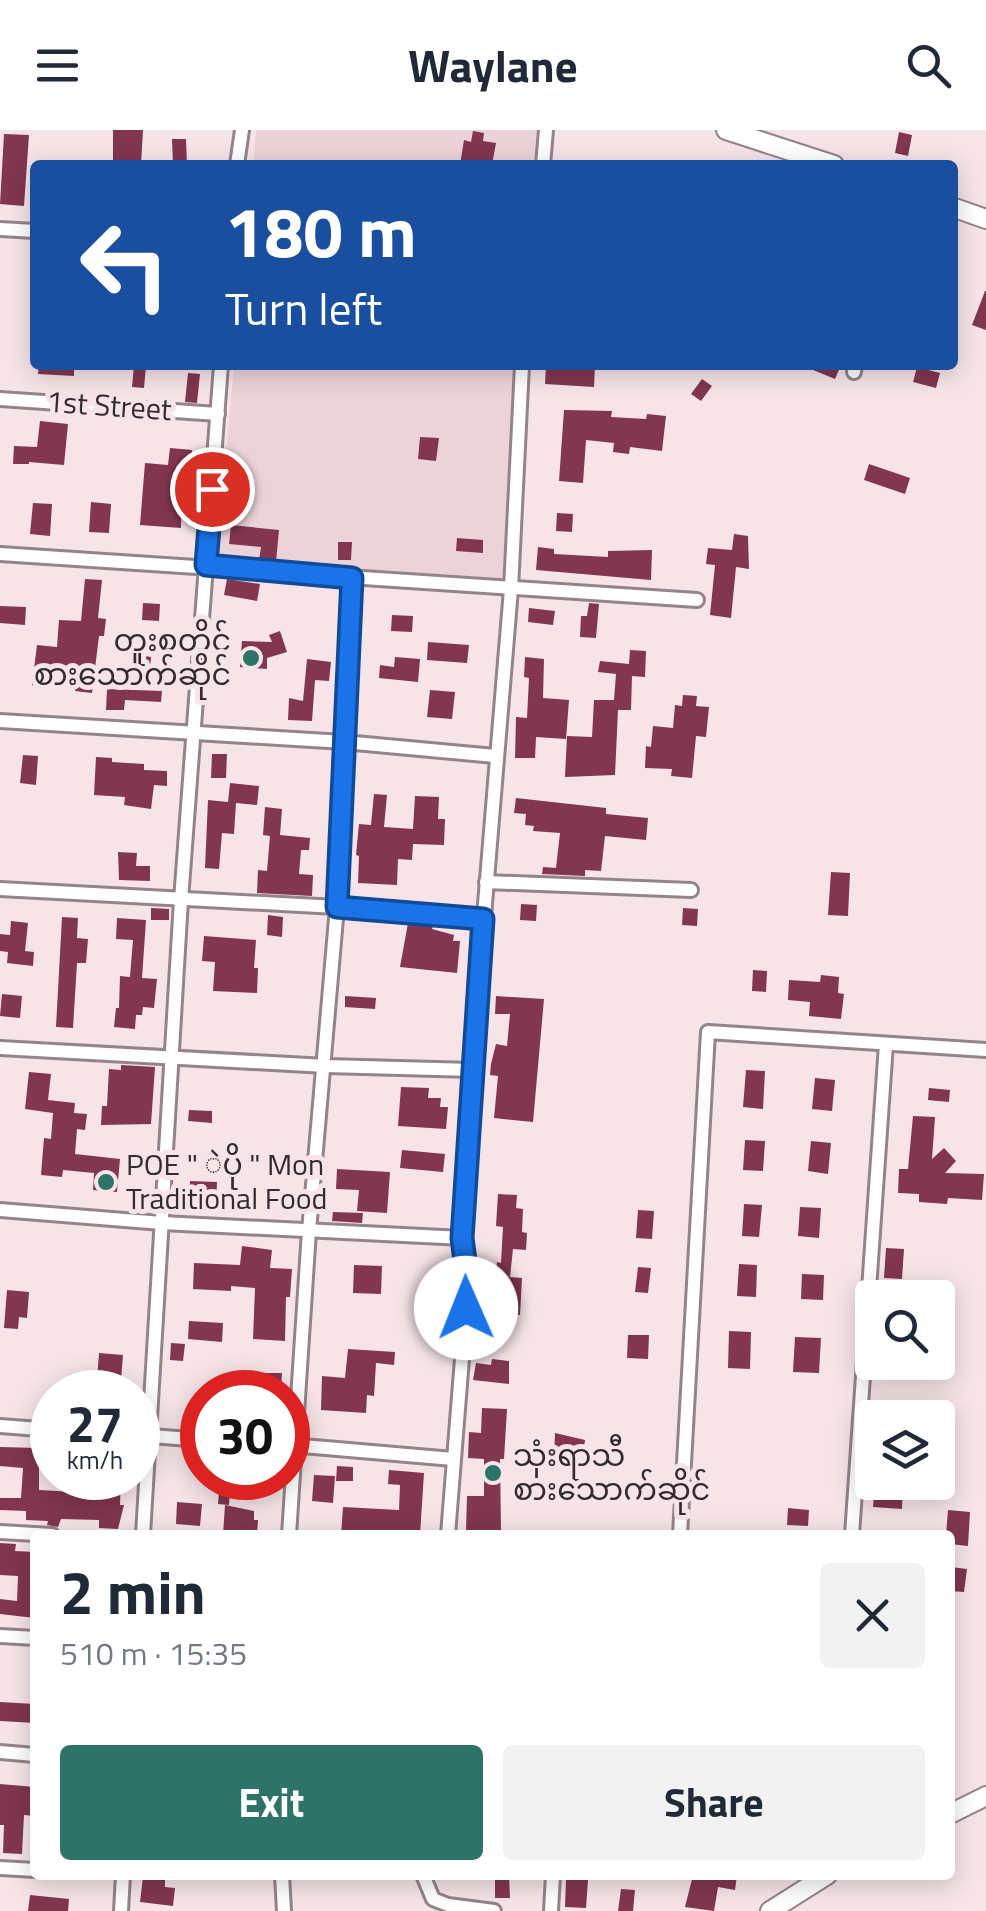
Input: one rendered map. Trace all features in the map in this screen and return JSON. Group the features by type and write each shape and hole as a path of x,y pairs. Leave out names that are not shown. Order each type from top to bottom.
{"main road":[{"path":"726,130 819,160"},
{"path":"958,209 986,219"},
{"path":"955,1812 986,1796"},
{"path":"770,1911 819,1880"}],"street":[{"path":"238,160 242,130"},
{"path":"543,160 546,130"},
{"path":"0,229 30,231"},
{"path":"148,1370 162,1223 220,370"},
{"path":"448,1530 468,1284 462,1238 495,756 511,589 522,370"},
{"name":"1st Street","path":"0,399 218,414"},
{"path":"0,554 697,600"},
{"path":"298,1370 337,907 352,578"},
{"path":"0,720 344,742 495,756"},
{"path":"486,882 691,890"},
{"path":"0,889 483,919"},
{"path":"680,1530 708,1032 986,1050"},
{"path":"852,1530 886,1044"},
{"path":"0,1048 473,1070"},
{"path":"0,1210 162,1223 462,1238"},
{"path":"0,1426 30,1428"},
{"path":"310,1447 453,1459"},
{"path":"143,1500 143,1530"},
{"path":"290,1530 291,1500"},
{"path":"0,1532 30,1534"},
{"path":"0,1636 30,1638"},
{"path":"0,1752 30,1754"},
{"path":"986,1782 986,1796"},
{"path":"0,1868 30,1870"},
{"path":"122,1911 123,1880"},
{"path":"282,1880 284,1911"},
{"path":"425,1880 433,1899 494,1911"},
{"path":"551,1911 553,1880"}],"shaded area":[{"path":"256,130 539,130 536,160 253,160"},
{"path":"234,370 521,370 503,584 215,570"}],"building":[{"path":"113,130 143,130 141,160 113,160"},
{"path":"473,131 484,133 483,141 496,143 493,160 461,160 464,140 471,142"},
{"path":"899,132 912,135 908,156 895,153"},
{"path":"4,134 29,135 24,206 0,204"},
{"path":"172,139 186,139 187,160 173,160"},
{"path":"986,291 986,330 972,325"},
{"path":"38,370 74,370 74,376 38,374"},
{"path":"134,370 146,370 144,388 132,387"},
{"path":"546,370 595,370 594,387 545,384"},
{"path":"813,370 839,370 835,379"},
{"path":"916,370 940,373 936,388 913,382"},
{"path":"188,373 200,374 197,403 185,402"},
{"path":"702,379 712,386 701,401 691,394"},
{"path":"564,410 612,411 611,417 666,416 662,451 630,447 629,454 613,452 614,443 586,440 583,483 559,481"},
{"path":"40,421 68,424 64,465 13,464 14,446 37,447"},
{"path":"420,437 439,438 436,461 418,459"},
{"path":"170,448 192,450 189,485 182,484 181,528 140,525 145,463 168,465"},
{"path":"869,464 910,478 905,494 864,480"},
{"path":"91,502 111,504 109,533 89,532"},
{"path":"33,503 52,504 50,536 30,534"},
{"path":"557,513 573,514 572,532 556,531"},
{"path":"231,525 279,530 276,562 259,561 261,547 229,544"},
{"path":"734,534 748,536 749,569 736,567 731,618 710,615 715,565 706,564 708,548 732,550"},
{"path":"457,538 483,540 483,553 456,551"},
{"path":"338,542 352,542 351,560 338,560"},
{"path":"538,547 554,549 554,554 608,557 608,551 652,550 651,580 536,570"},
{"path":"85,579 102,580 98,618 106,619 104,636 99,636 92,693 75,691 77,667 52,664 50,687 32,685 37,645 57,647 59,620 81,621"},
{"path":"227,579 260,584 257,601 224,595"},
{"path":"143,603 160,604 159,621 142,620"},
{"path":"589,603 599,604 596,638 580,637 581,616 587,616"},
{"path":"0,606 26,607 25,625 0,623"},
{"path":"529,608 555,611 553,625 528,622"},
{"path":"392,615 413,616 412,632 391,631"},
{"path":"280,631 287,652 267,658 267,669 240,667 242,641 272,642 269,635"},
{"path":"428,642 469,645 467,663 427,660"},
{"path":"131,646 145,647 144,656 151,657 150,670 129,669"},
{"path":"630,650 646,651 645,677 632,676 631,710 618,710 615,775 565,777 567,736 592,737 594,700 614,700 616,674 598,672 600,661 629,664"},
{"path":"395,657 420,659 418,682 379,678 380,665 394,667"},
{"path":"525,657 544,659 543,698 569,700 566,739 536,737 535,758 515,758 516,717 527,718 529,678 524,677"},
{"path":"307,659 331,662 329,681 315,680 312,721 288,720 289,698 303,701"},
{"path":"107,689 162,691 161,702 125,700 124,710 106,710"},
{"path":"430,690 455,692 452,719 427,717"},
{"path":"683,695 697,696 696,706 709,707 706,737 696,736 692,778 671,776 672,769 645,768 646,746 651,747 653,726 673,728 675,705 682,706"},
{"path":"212,754 227,754 226,778 211,778"},
{"path":"23,755 38,756 36,785 20,783"},
{"path":"96,757 144,764 144,770 167,771 167,786 154,785 151,809 124,805 125,797 94,795"},
{"path":"230,783 259,786 257,805 236,803 234,834 222,833 219,869 205,868 208,800 228,802"},
{"path":"374,794 387,795 384,827 413,829 415,796 439,797 438,819 445,819 444,845 413,844 412,860 398,859 397,885 358,883 359,824 371,825"},
{"path":"516,798 606,808 606,814 648,818 646,840 605,836 601,871 585,870 585,876 542,874 543,867 556,868 560,833 533,831 534,826 525,825 526,814 514,813"},
{"path":"265,807 282,809 280,835 310,838 309,850 301,850 299,874 313,875 312,896 257,893 258,870 267,871 270,836 263,835"},
{"path":"118,852 137,853 136,866 150,866 150,881 119,880"},
{"path":"831,872 850,873 848,916 828,915"},
{"path":"521,904 537,905 536,921 520,920"},
{"path":"151,908 169,909 169,920 151,920"},
{"path":"683,908 698,909 697,926 682,925"},
{"path":"268,915 283,917 282,937 267,935"},
{"path":"62,917 78,918 77,938 88,939 86,963 77,963 73,1028 56,1027"},
{"path":"117,918 146,920 142,978 157,979 154,1008 143,1007 142,1015 136,1015 135,1029 114,1027 120,976 130,977 133,940 116,939"},
{"path":"11,921 28,923 25,951 34,952 33,966 7,963 8,952 0,951 0,934 10,935"},
{"path":"408,923 433,926 432,929 454,935 453,941 460,941 457,973 400,967"},
{"path":"204,936 256,940 257,993 213,991 215,962 202,961"},
{"path":"753,970 767,971 766,992 752,991"},
{"path":"821,975 839,977 838,993 844,994 841,1019 809,1016 810,1002 788,1000 789,980 820,982"},
{"path":"2,994 22,996 20,1018 0,1016"},
{"path":"345,996 376,998 375,1009 345,1007"},
{"path":"496,996 544,999 533,1122 494,1118 498,1076 490,1075 491,1064 496,1044 507,1046 510,1014 495,1014"},
{"path":"121,1065 155,1067 151,1124 101,1125 102,1106 107,1106 109,1069 121,1070"},
{"path":"746,1070 765,1071 763,1109 743,1107"},
{"path":"29,1072 51,1074 48,1100 75,1103 74,1113 87,1114 85,1130 77,1129 75,1154 120,1159 117,1192 93,1190 94,1173 63,1170 62,1177 41,1175 44,1138 51,1139 53,1113 25,1109"},
{"path":"815,1078 835,1080 832,1111 812,1109"},
{"path":"401,1087 429,1088 428,1098 441,1098 440,1107 448,1107 446,1129 398,1126"},
{"path":"929,1088 950,1090 949,1102 928,1100"},
{"path":"189,1110 212,1111 212,1123 188,1121"},
{"path":"913,1116 935,1117 932,1159 944,1148 956,1161 945,1173 984,1174 982,1200 948,1198 947,1204 919,1202 919,1194 898,1193 899,1169 908,1169"},
{"path":"745,1140 765,1141 763,1171 743,1170"},
{"path":"811,1141 831,1143 828,1174 808,1171"},
{"path":"402,1150 445,1154 443,1172 400,1168"},
{"path":"337,1169 390,1172 387,1213 357,1211 359,1190 336,1189"},
{"path":"190,1181 217,1182 216,1208 189,1208"},
{"path":"498,1194 517,1195 516,1208 523,1209 526,1250 513,1249 510,1277 522,1278 520,1315 501,1314 502,1297 482,1295 483,1275 495,1276 497,1262 501,1263 503,1227 496,1226"},
{"path":"744,1204 762,1205 759,1237 742,1236"},
{"path":"800,1207 821,1208 819,1238 798,1236"},
{"path":"638,1210 654,1211 652,1239 636,1238"},
{"path":"333,1212 363,1213 362,1223 332,1221"},
{"path":"242,1246 272,1250 270,1268 292,1269 290,1297 286,1297 285,1341 253,1339 255,1288 193,1289 194,1263 240,1265"},
{"path":"886,1248 904,1249 902,1279 884,1278"},
{"path":"739,1264 757,1265 756,1297 737,1296"},
{"path":"354,1265 382,1266 381,1294 353,1293"},
{"path":"638,1267 651,1268 648,1293 635,1292"},
{"path":"802,1274 824,1275 823,1300 801,1299"},
{"path":"7,1290 29,1292 27,1318 19,1317 18,1329 4,1328"},
{"path":"189,1321 223,1323 222,1342 188,1339"},
{"path":"729,1331 751,1332 750,1369 728,1368"},
{"path":"628,1335 649,1335 648,1359 627,1358"},
{"path":"795,1337 821,1338 819,1373 793,1372"},
{"path":"171,1343 185,1344 183,1361 170,1360"},
{"path":"348,1349 395,1352 394,1365 376,1363 374,1396 367,1395 366,1413 321,1410 322,1376 345,1378"},
{"path":"99,1353 123,1355 122,1370 98,1370"},
{"path":"492,1359 509,1361 509,1384 473,1380 476,1363 491,1365"},
{"path":"482,1408 507,1409 504,1459 500,1459 501,1530 466,1530 467,1496 484,1496 484,1459 468,1458 469,1432 481,1433"},
{"path":"555,1433 585,1440 583,1455 568,1453 567,1459 554,1458"},
{"path":"0,1447 30,1448 30,1500 120,1500 120,1505 124,1505 118,1529 99,1528 99,1520 61,1519 58,1527 47,1525 48,1521 26,1520 26,1511 0,1510 0,1498 21,1498 23,1468 0,1466"},
{"path":"337,1466 353,1467 353,1481 336,1481"},
{"path":"389,1470 424,1473 420,1530 341,1530 343,1507 399,1510 400,1485 388,1484"},
{"path":"314,1475 335,1476 333,1503 312,1501"},
{"path":"874,1500 902,1500 902,1509 873,1507"},
{"path":"177,1502 202,1504 200,1526 176,1524"},
{"path":"225,1505 254,1511 254,1520 258,1520 257,1530 223,1530"},
{"path":"788,1508 809,1510 808,1526 787,1525"},
{"path":"948,1510 970,1512 968,1546 955,1545 955,1530 946,1530"},
{"path":"0,1543 16,1544 15,1551 30,1552 30,1617 0,1614 0,1599 17,1601 18,1576 0,1575"},
{"path":"955,1568 967,1569 964,1592 955,1591"},
{"path":"0,1702 30,1704 30,1723 0,1721"},
{"path":"0,1784 30,1787 30,1816 24,1815 22,1854 3,1853 4,1825 0,1825"},
{"path":"143,1880 165,1880 165,1887 175,1888 173,1906 140,1902"},
{"path":"495,1880 509,1880 510,1898 495,1898"},
{"path":"566,1880 588,1880 586,1908 565,1907"},
{"path":"692,1880 736,1880 735,1890 718,1887 714,1911 685,1907"},
{"path":"621,1889 635,1890 633,1911 618,1911"},
{"path":"30,1895 69,1899 68,1911 28,1911"}],"place":[{"name":"တူးစတိုင် စားသောက်ဆိုင်","path":"251,658"},
{"name":"POE \" ဲပို \" Mon Traditional Food","path":"106,1182"},
{"name":"သုံးရာသီ စားသောက်ဆိုင်","path":"493,1473"}],"route":[{"path":"212,489 206,565 352,578 337,907 483,919 462,1238 468,1284 466,1308"}]}
